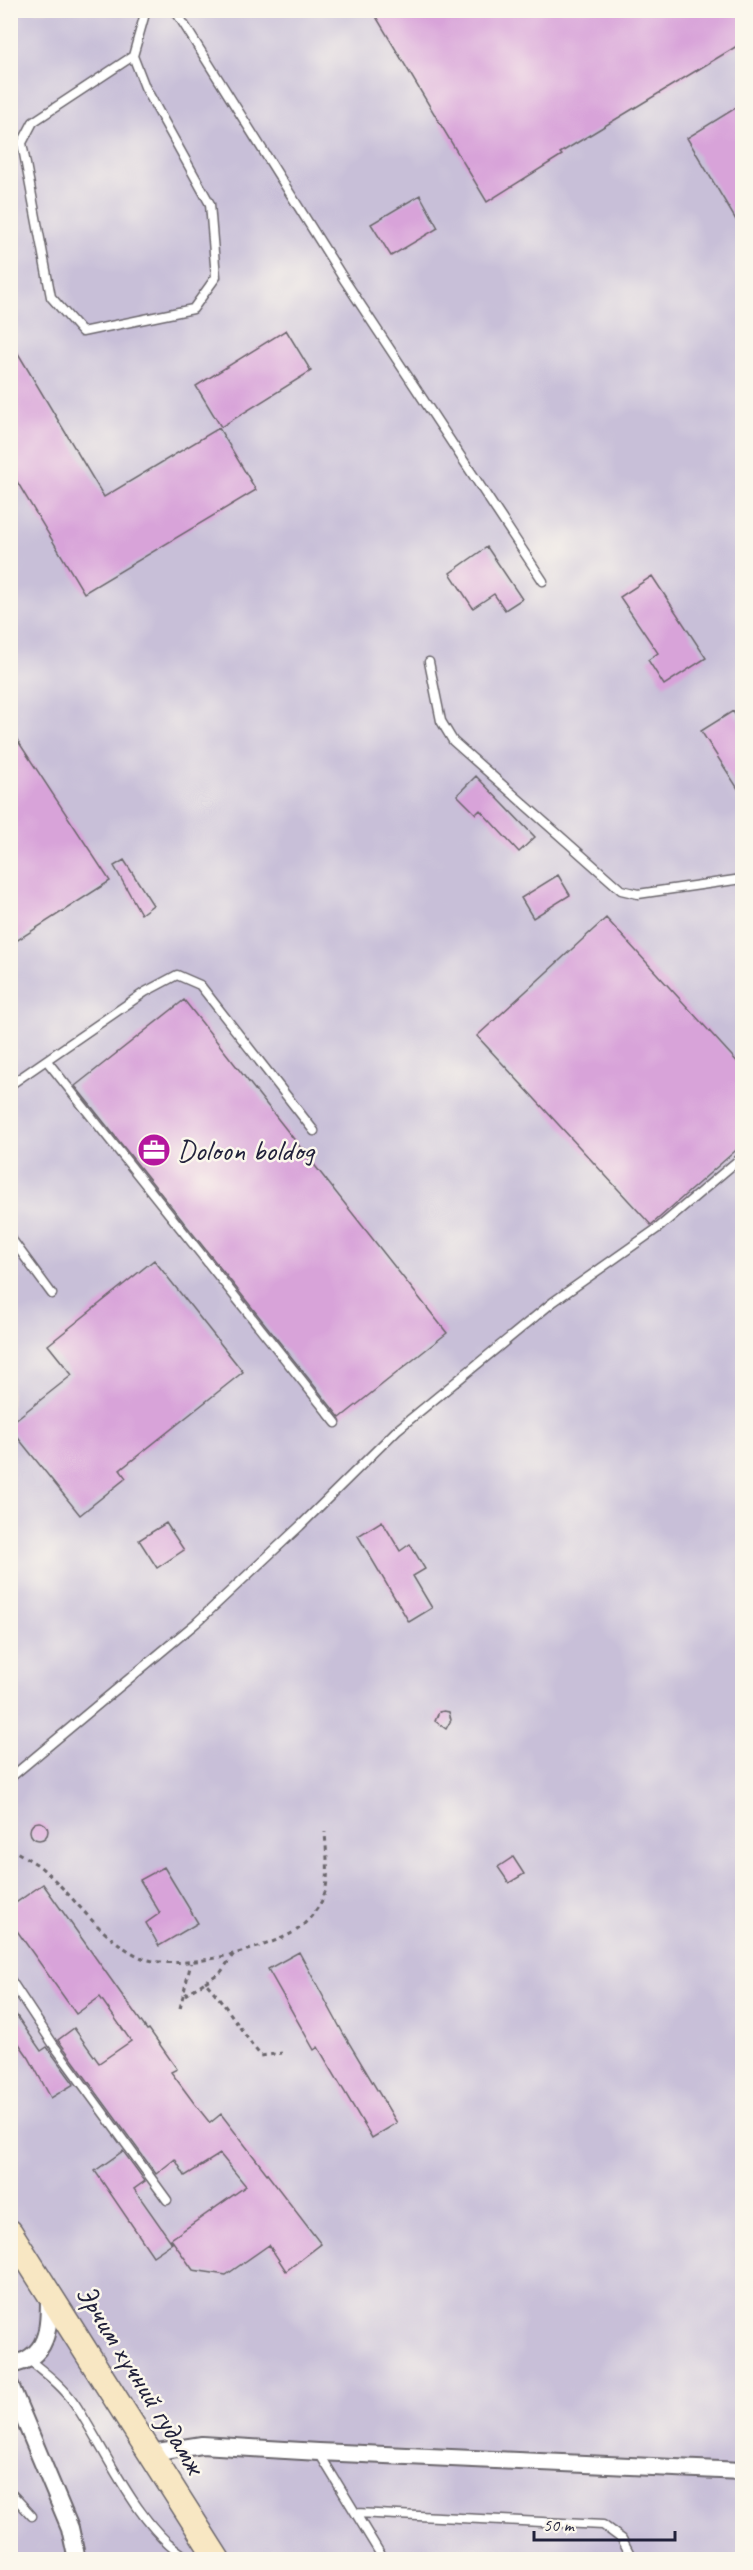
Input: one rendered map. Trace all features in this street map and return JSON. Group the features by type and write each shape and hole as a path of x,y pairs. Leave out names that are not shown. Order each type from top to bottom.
{"main road":[{"name":"Эрчим хүчний гудамж","path":"10,2232 219,2559"}],"street":[{"path":"10,2365 28,2359 43,2344 48,2332 49,2293"},
{"path":"10,2385 70,2528 77,2559"},
{"path":"151,2453 202,2445 742,2471"}],"lane":[{"path":"133,56 33,122 22,143 51,297 82,332 193,309 216,277 210,204 145,87 133,56 146,10"},
{"path":"175,10 345,281 543,581"},
{"path":"429,662 441,721 453,741 621,890 638,894 742,879"},
{"path":"10,1085 145,992 177,975 200,985 314,1131"},
{"path":"47,1061 336,1423"},
{"path":"10,1778 196,1623 300,1526 397,1430 553,1302 658,1228 742,1157"},
{"path":"10,1237 52,1294"},
{"path":"10,1979 53,2044 167,2200"},
{"path":"28,2359 58,2383 74,2402 123,2483 155,2528 184,2556 200,2559"},
{"path":"319,2452 384,2559"},
{"path":"10,2492 32,2516"},
{"path":"356,2513 603,2525 622,2539 633,2559"}],"path":[{"path":"10,1848 38,1865 113,1941 141,1958 165,1963 191,1963 294,1933 321,1904 327,1877 325,1832"},
{"path":"185,1995 221,1972 235,1952"},
{"path":"180,2008 191,1963"},
{"path":"205,1982 233,2014 249,2042 261,2056 282,2053"}],"shaded area":[{"path":"11,11 742,11 742,2559 11,2560"}],"building":[{"path":"372,10 742,10 742,43 560,153 562,155 487,202"},
{"path":"742,104 742,230 687,138"},
{"path":"420,195 438,228 391,256 371,224"},
{"path":"286,330 311,371 221,427 196,386"},
{"path":"10,340 104,497 219,428 256,490 84,593 10,470"},
{"path":"487,547 522,599 505,610 494,594 473,608 450,573"},
{"path":"652,576 706,658 664,685 648,660 658,653 620,597"},
{"path":"733,711 742,726 742,795 701,731"},
{"path":"10,729 110,881 10,945"},
{"path":"476,776 535,837 519,852 480,810 476,814 457,795"},
{"path":"124,860 153,905 141,914 114,866"},
{"path":"558,875 570,895 533,918 521,898"},
{"path":"606,918 742,1067 742,1145 651,1225 477,1036"},
{"path":"184,1000 447,1333 340,1418 75,1086"},
{"path":"154,1260 243,1372 120,1470 126,1478 80,1515 10,1428 10,1424 72,1375 48,1345"},
{"path":"382,1521 400,1551 410,1544 425,1569 413,1576 432,1608 409,1622 358,1536"},
{"path":"166,1523 184,1550 157,1568 139,1540"},
{"path":"439,1712 449,1712 451,1720 446,1729 435,1721"},
{"path":"39,1822 45,1825 48,1831 45,1837 39,1840 33,1837 30,1831 33,1825"},
{"path":"513,1857 524,1874 509,1883 498,1867"},
{"path":"164,1867 198,1923 159,1946 146,1923 160,1913 140,1880"},
{"path":"43,1884 177,2069 171,2072 194,2103 210,2123 221,2114 321,2244 286,2271 269,2245 226,2275 193,2270 171,2239 246,2186 220,2154 185,2176 175,2159 156,2174 58,2040 74,2028 99,2063 131,2041 100,1997 76,2014 10,1921 10,1907"},
{"path":"299,1952 343,2033 397,2123 372,2138 318,2047 314,2050 268,1969"},
{"path":"10,2006 41,2051 47,2047 74,2084 51,2098 29,2058 10,2031"},
{"path":"123,2151 145,2181 134,2189 172,2243 153,2256 95,2171"}],"place":[{"name":"Doloon boldog","path":"154,1150"}]}
